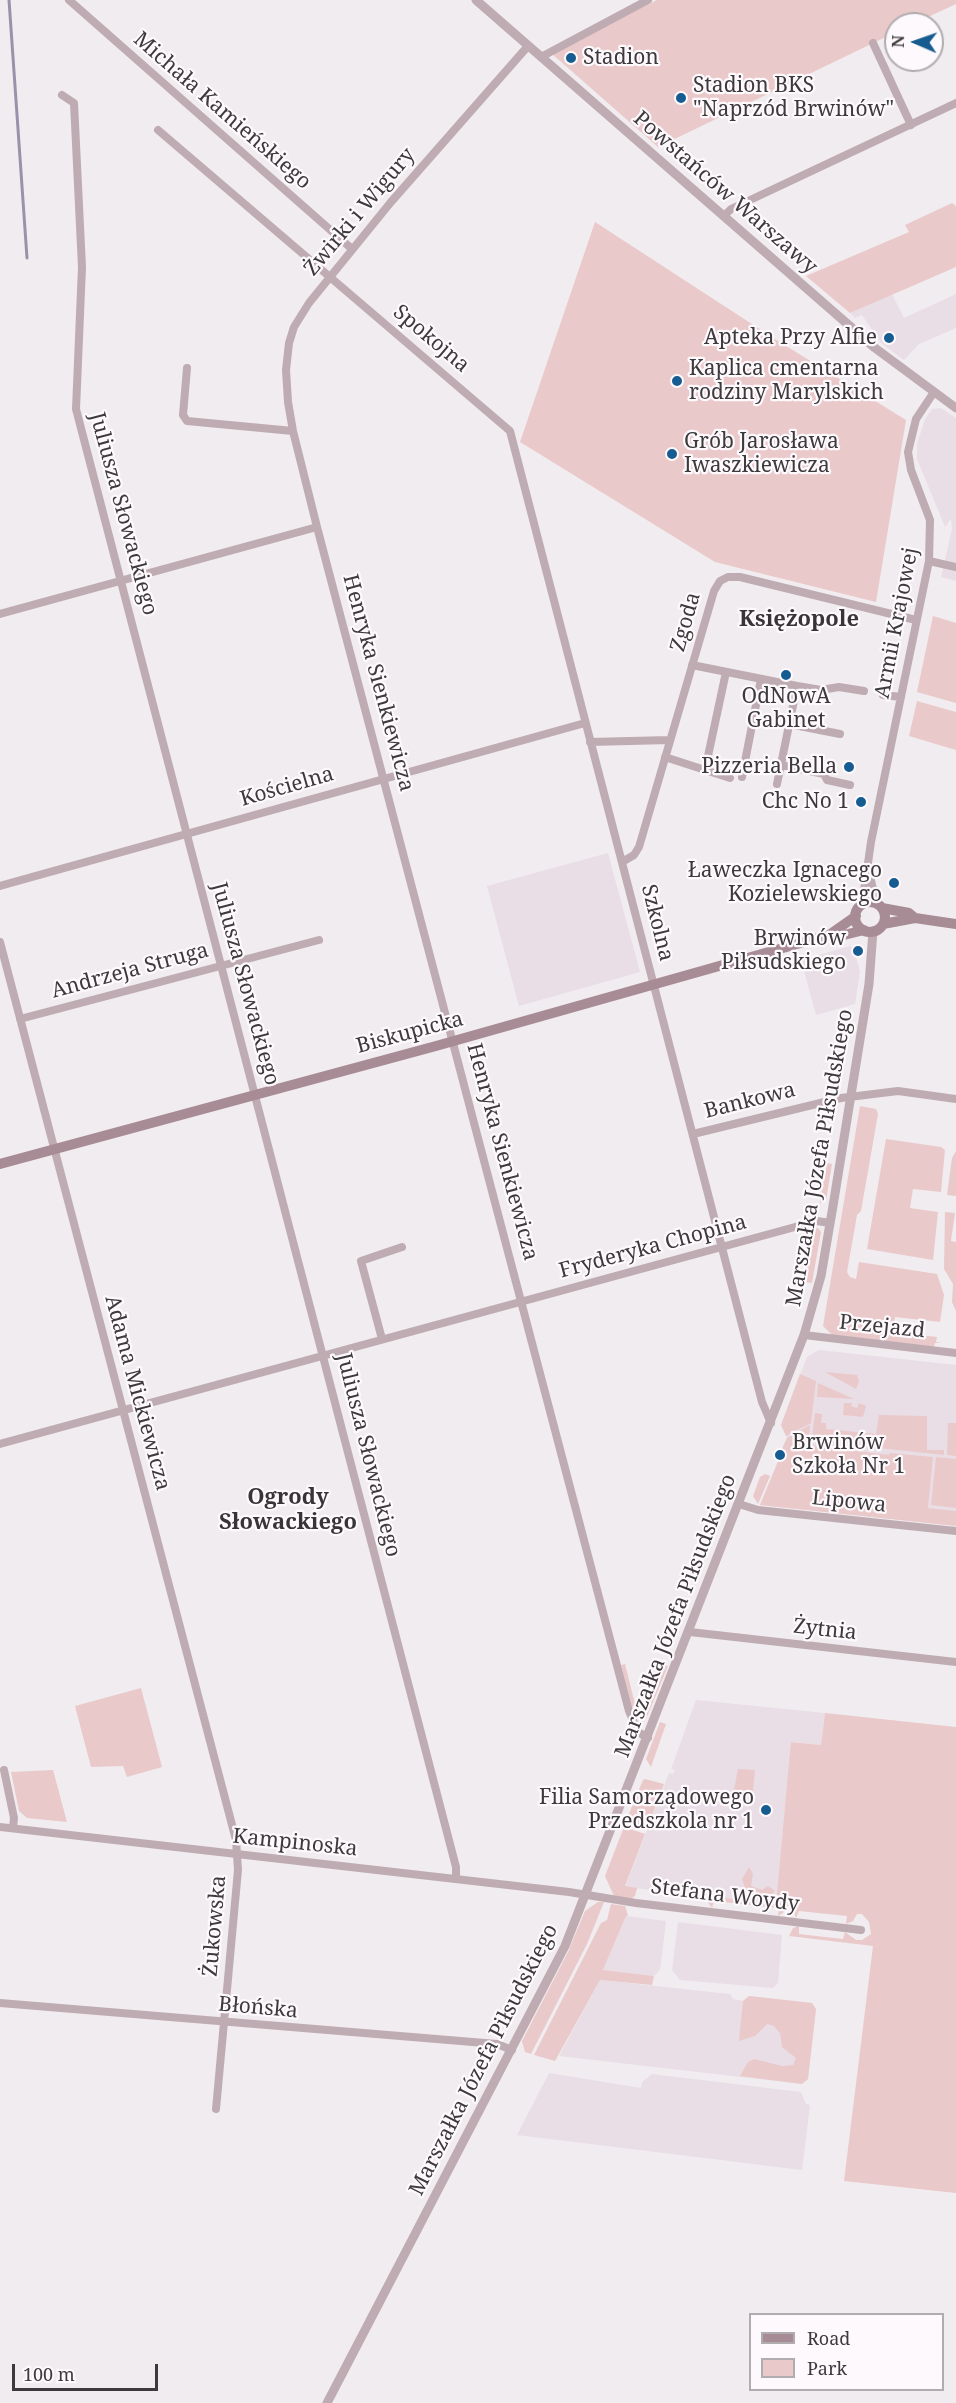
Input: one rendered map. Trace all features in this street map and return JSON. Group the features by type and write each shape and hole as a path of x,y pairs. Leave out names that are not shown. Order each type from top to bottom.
{"main road":[{"path":"915,918 909,913 879,906 862,905 856,916 857,923 869,931 883,924 915,918 956,924"},
{"path":"879,906 885,916 883,924"},
{"name":"Biskupicka","path":"0,1164 454,1041 828,935 856,916"},
{"name":"Biskupicka","path":"828,935 836,937 869,931"}],"street":[{"name":"Michała Kamieńskiego","path":"69,0 352,249"},
{"name":"Powstańców Warszawy","path":"476,0 875,348 956,408"},
{"path":"541,57 648,0"},
{"path":"873,43 911,124"},
{"name":"Żwirki i Wigury","path":"293,431 286,370 289,343 303,311 328,276 528,46"},
{"name":"Juliusza Słowackiego","path":"62,95 74,104 82,267 76,409 324,1355 456,1867 456,1879"},
{"path":"724,216 731,209 956,103"},
{"name":"Spokojna","path":"158,130 510,431"},
{"path":"187,368 183,415 187,421 293,431"},
{"name":"Armii Krajowej","path":"862,905 867,869 929,561 930,520 911,470 908,452 912,427 934,392"},
{"name":"Henryka Sienkiewicza","path":"293,431 629,1711 638,1732 648,1738"},
{"name":"Szkolna","path":"510,431 762,1402 771,1423"},
{"path":"0,614 317,527"},
{"path":"929,561 956,567"},
{"name":"Zgoda","path":"622,862 634,855 639,847 716,585 728,577 740,577 916,620"},
{"path":"692,665 797,687 821,690 839,687 864,692"},
{"path":"705,770 726,672"},
{"path":"742,777 761,679"},
{"path":"777,784 797,687"},
{"path":"883,695 901,697"},
{"name":"Kościelna","path":"0,886 585,723"},
{"path":"789,724 840,734"},
{"path":"590,742 670,740"},
{"path":"665,757 730,778"},
{"path":"781,765 824,774 827,780 850,785"},
{"name":"Armii Krajowej","path":"867,869 879,906"},
{"name":"Marszałka Józefa Piłsudskiego","path":"327,2403 565,1946 690,1632 804,1335 819,1286 830,1223 870,973 869,931"},
{"name":"Andrzeja Struga","path":"20,1019 319,940"},
{"name":"Adama Mickiewicza","path":"0,942 238,1854"},
{"name":"Bankowa","path":"693,1134 850,1097 898,1092 956,1099"},
{"name":"Fryderyka Chopina","path":"0,1444 817,1221 830,1223"},
{"path":"382,1339 361,1261 402,1247"},
{"name":"Przejazd","path":"804,1335 956,1353"},
{"name":"Lipowa","path":"739,1504 758,1510 956,1531"},
{"name":"Żytnia","path":"690,1632 956,1662"},
{"path":"4,1770 14,1818 13,1828"},
{"name":"Kampinoska","path":"0,1827 586,1895"},
{"name":"Żukowska","path":"216,2109 238,1854"},
{"name":"Stefana Woydy","path":"586,1895 646,1905 861,1929"},
{"name":"Błońska","path":"0,2003 497,2044 512,2050"}],"shaded area":[{"path":"892,294 904,318 956,294 956,328 919,344 904,360 881,343 862,315 855,318 850,313"},
{"path":"941,408 956,418 956,581 941,577 952,529 951,519 945,527 917,459 917,444 925,419 932,409"},
{"path":"608,853 640,972 519,1006 487,886"},
{"path":"850,946 854,950 860,972 855,1004 816,1015 801,960"},
{"path":"819,1350 956,1365 956,1526 760,1505 779,1459 783,1460 785,1453 781,1451 787,1438 781,1425 807,1357"},
{"path":"696,1700 825,1713 821,1745 792,1742 776,1904 625,1887 669,1773 673,1774 675,1770 671,1769"},
{"path":"626,1916 666,1921 660,1970 654,1976 603,1970"},
{"path":"678,1922 782,1935 778,1983 773,1988 680,1980 672,1970"},
{"path":"600,1980 730,1994 733,1999 743,2001 749,1996 812,2003 816,2009 808,2079 802,2084 559,2056"},
{"path":"549,2073 641,2088 642,2082 652,2074 801,2092 806,2104 810,2105 802,2170 517,2135"}],"green space":[{"name":"Stadion BKS \"Naprzód Brwinów\"","path":"657,0 956,0 956,4 939,12 884,12 884,38 658,147 551,53"},
{"path":"952,203 956,206 956,267 850,313 806,276 909,232 905,225"},
{"path":"595,222 778,341 906,420 876,602 715,562 520,442"},
{"path":"933,616 956,623 956,703 917,692"},
{"path":"917,701 956,712 956,750 909,736"},
{"path":"860,1106 876,1109 878,1114 861,1211 857,1215 847,1272 850,1277 856,1279 859,1262 937,1274 944,1295 940,1322 895,1317 893,1332 937,1337 936,1342 942,1343 935,1343 934,1347 833,1336 823,1326"},
{"path":"886,1139 941,1147 945,1150 941,1192 913,1189 910,1208 938,1212 933,1260 867,1249"},
{"path":"956,1151 956,1196 947,1195 952,1158"},
{"path":"827,1163 832,1164 826,1201 820,1203 818,1214 814,1215 818,1212"},
{"path":"945,1212 955,1213 951,1241 956,1242 956,1311 952,1302 953,1284 944,1269"},
{"path":"818,1228 821,1232 812,1283 804,1282 814,1229"},
{"path":"825,1372 857,1375 859,1381 856,1389"},
{"path":"800,1374 816,1381 811,1423 786,1436 781,1425"},
{"path":"818,1383 854,1399 817,1397"},
{"path":"844,1403 852,1403 851,1406 857,1408 859,1403 866,1406 863,1417 843,1415"},
{"path":"815,1413 822,1414 821,1423 826,1423 826,1429 876,1434 879,1415 927,1416 927,1450 944,1450 944,1455 832,1443 831,1440 812,1438"},
{"path":"948,1423 956,1423 956,1456 947,1455"},
{"path":"810,1425 808,1445 889,1455 890,1453 933,1457 928,1508 956,1511 956,1526 760,1505 779,1459 783,1460 785,1453 781,1451 787,1438"},
{"path":"936,1457 956,1459 956,1508 931,1505"},
{"path":"765,1474 770,1476 758,1504 753,1496 760,1477"},
{"path":"625,1664 637,1712 635,1706 632,1707 621,1665"},
{"path":"665,1665 668,1666 646,1719 637,1712 646,1714"},
{"path":"141,1688 162,1767 127,1777 123,1766 91,1767 75,1706"},
{"path":"825,1713 956,1727 956,2193 844,2181 873,1946 789,1936 793,1928 799,1926 799,1934 843,1939 845,1932 856,1940 862,1940 871,1934 869,1922 862,1914 857,1914 853,1921 846,1924 847,1916 799,1911 796,1918 792,1906 785,1906 784,1912 778,1916 779,1908 714,1901 712,1908 707,1901 708,1896 776,1904 791,1742 821,1745"},
{"path":"660,1722 666,1724 651,1767 646,1759"},
{"path":"738,1769 755,1770 753,1791 734,1790"},
{"path":"53,1770 67,1822 27,1818 19,1811 11,1772"},
{"path":"645,1779 664,1784 647,1829 626,1821"},
{"path":"624,1827 645,1834 625,1886 637,1888 635,1896 630,1899 614,1896 605,1876"},
{"path":"749,1867 753,1874 751,1886 762,1890 768,1886 775,1891 770,1896 757,1898 746,1891 742,1879"},
{"path":"598,1902 604,1902 587,1944 531,2054 525,2052 522,2041 568,1952 585,1911"},
{"path":"611,1904 625,1906 628,1916 626,1916 603,1970 654,1976 652,1985 600,1980 555,2061 534,2055 601,1923 607,1920"},
{"path":"749,1996 812,2003 816,2009 808,2079 802,2084 740,2076 748,2062 754,2059 782,2066 793,2065 796,2058 782,2047 780,2033 774,2026 767,2024 755,2036 739,2041 743,2001"}],"waterway":[{"path":"9,0 27,258"}],"place":[{"name":"Stadion","path":"571,58"},
{"name":"Stadion BKS \"Naprzód Brwinów\"","path":"681,98"},
{"name":"Apteka Przy Alfie","path":"889,338"},
{"name":"Kaplica cmentarna rodziny Marylskich","path":"677,381"},
{"name":"Grób Jarosława Iwaszkiewicza","path":"672,454"},
{"name":"OdNowA Gabinet","path":"786,675"},
{"name":"Pizzeria Bella","path":"849,767"},
{"name":"Chc No 1","path":"861,802"},
{"name":"Ławeczka Ignacego Kozielewskiego","path":"894,883"},
{"name":"Brwinów Piłsudskiego","path":"858,951"},
{"name":"Brwinów Szkoła Nr 1","path":"780,1455"},
{"name":"Filia Samorządowego Przedszkola nr 1","path":"766,1810"}],"district":[{"name":"Księżopole","path":"799,620"},
{"name":"Ogrody Słowackiego","path":"288,1510"}]}
